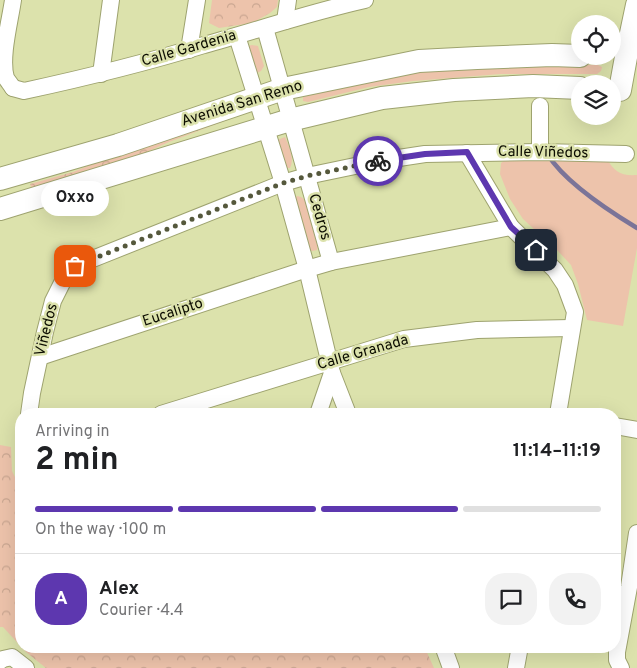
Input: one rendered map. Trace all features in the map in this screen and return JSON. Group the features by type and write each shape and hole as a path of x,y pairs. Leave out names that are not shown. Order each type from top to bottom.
{"street":[{"path":"6,91 5,47 13,0"},
{"path":"101,74 111,0"},
{"path":"190,50 196,0"},
{"path":"285,21 288,0"},
{"name":"Calle Gardenia","path":"6,91 24,91 101,74 190,50 332,7 365,0"},
{"path":"623,91 623,57 637,5"},
{"name":"Cedros","path":"265,28 331,262"},
{"name":"Cedros","path":"237,36 283,183 307,268 330,367 346,408"},
{"name":"Avenida San Remo","path":"0,179 118,145 283,89 419,61 486,57 571,56"},
{"name":"Avenida San Remo","path":"0,208 290,120 382,98 454,90 533,86 571,88"},
{"path":"540,106 540,152"},
{"path":"467,152 511,227 555,270 565,285 575,312 559,408"},
{"name":"Calle Viñedos","path":"283,183 379,161 425,154 540,152 626,154"},
{"name":"Viñedos","path":"30,408 53,301 66,275 75,266 283,183"},
{"name":"Eucalipto","path":"40,357 307,268 511,227"},
{"name":"Calle Granada","path":"183,408 330,367 404,339 476,330 571,328"},
{"path":"320,408 330,367"},
{"path":"621,427 637,430"},
{"path":"621,636 633,587 637,532"},
{"path":"446,653 451,668"},
{"path":"516,668 519,653"},
{"path":"617,653 621,668"},
{"path":"6,659 26,668"}],"green space":[{"path":"212,0 278,0 277,7 252,23 219,28 209,23"},
{"path":"248,46 258,46 264,66 257,73"},
{"path":"509,62 598,65 602,67 601,71 597,74 501,74 413,81 369,87 308,102 303,101 303,97 427,68"},
{"path":"235,117 169,142 120,164 32,189 30,184 73,172 140,145"},
{"path":"285,137 292,157 290,168 285,168 275,141"},
{"path":"512,155 606,158 618,172 626,175 637,175 637,248 623,326 587,320 571,265 523,219 510,199 500,174 501,163"},
{"path":"297,196 305,200 318,245 317,250 312,251 307,248 294,199"},
{"path":"0,445 11,447 12,471 15,477 15,640 3,627 0,627"},
{"path":"27,653 427,653 434,668 46,668"}],"waterway":[{"path":"548,155 576,185 601,205 637,228"}],"way so far":[{"path":"75,266 283,183 378,161"}],"place":[{"name":"Oxxo","path":"75,266"}],"route":[{"path":"378,161 425,154 467,152 511,227 536,250"}]}
